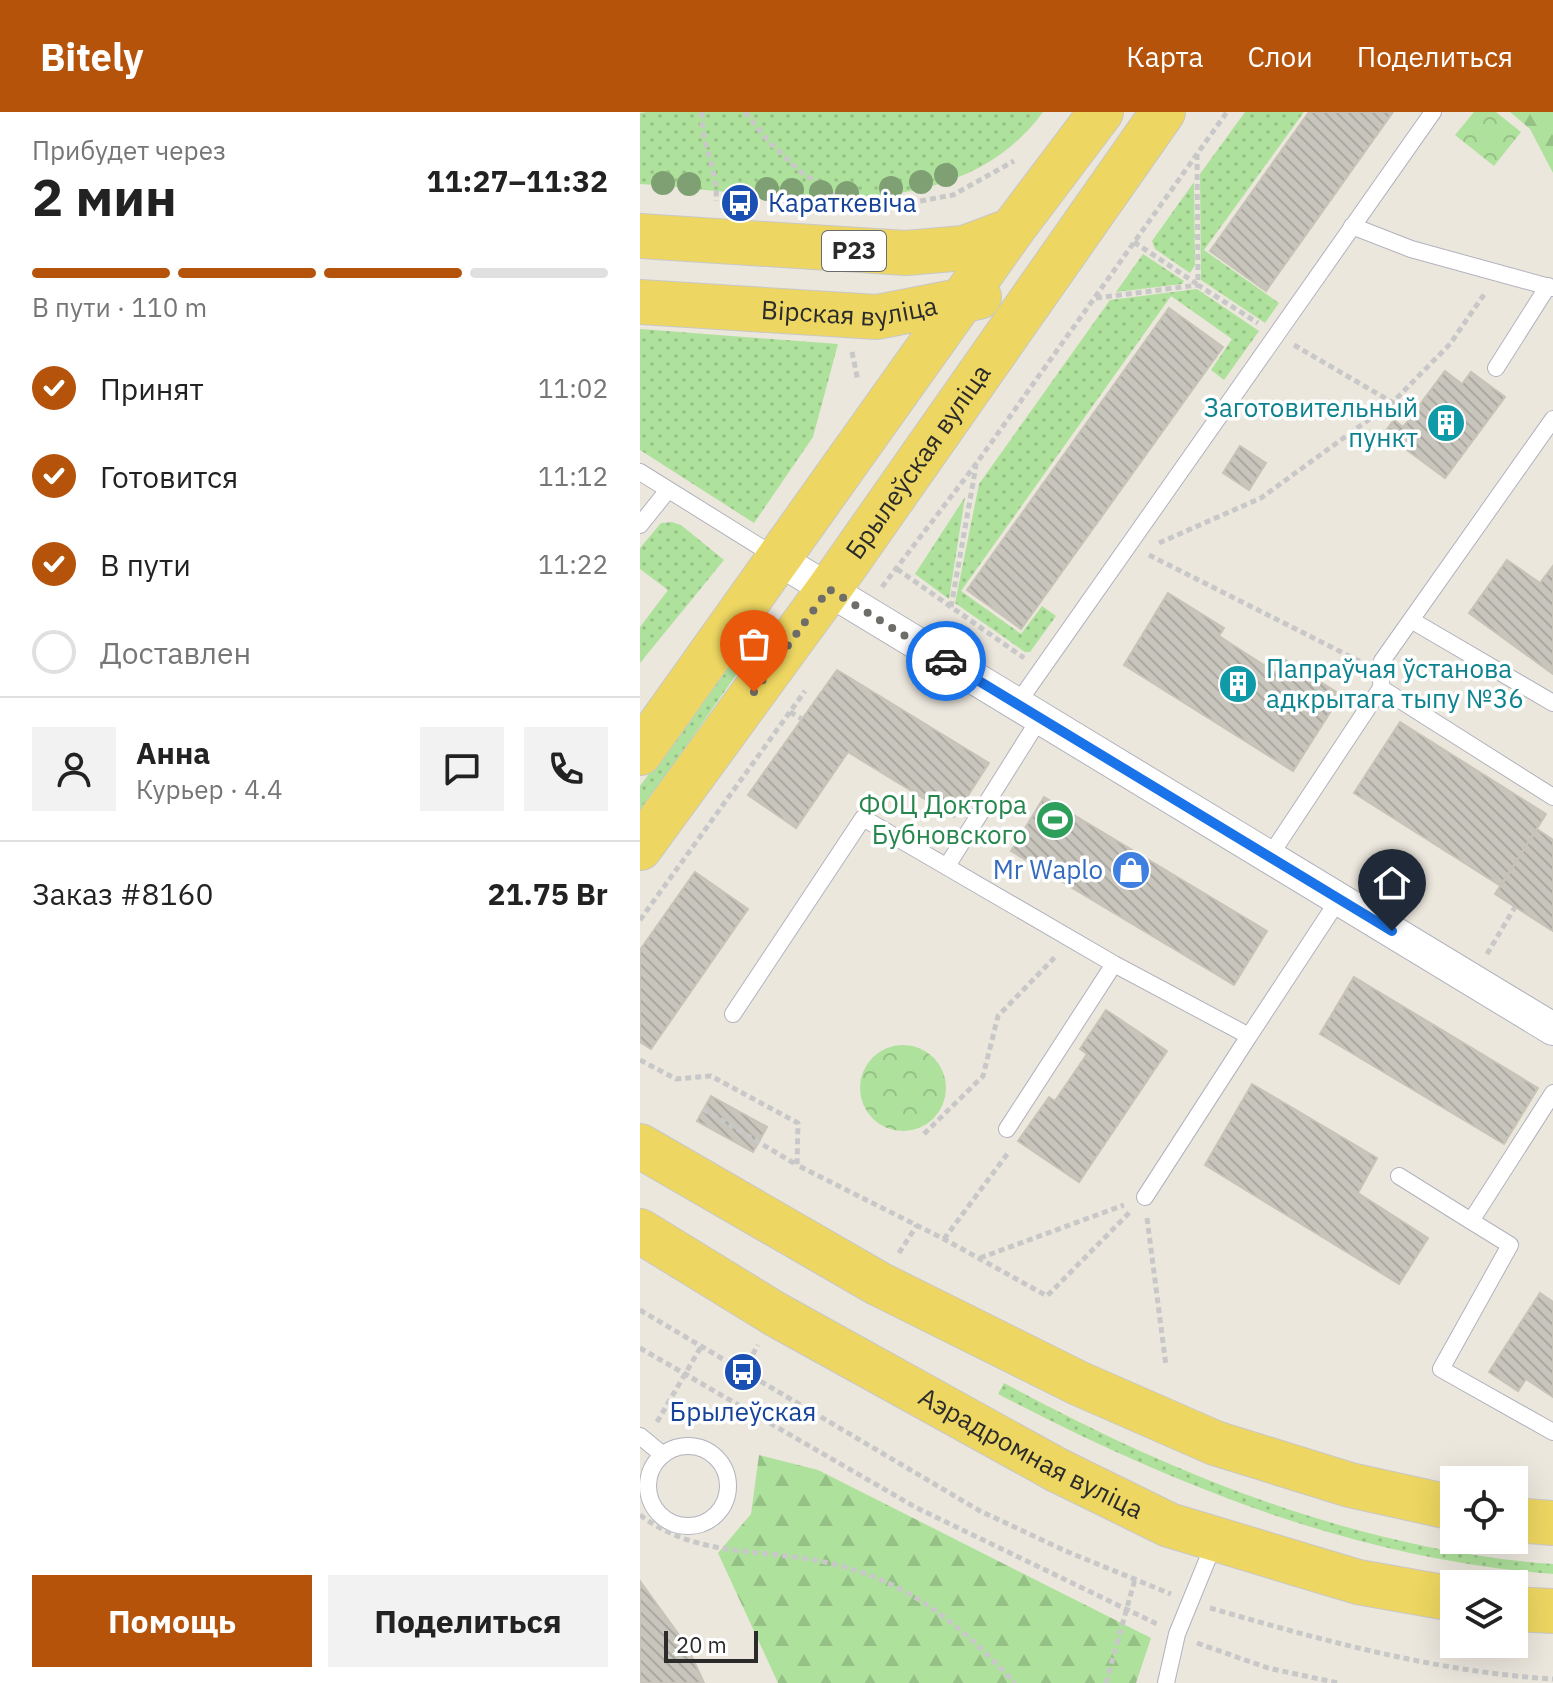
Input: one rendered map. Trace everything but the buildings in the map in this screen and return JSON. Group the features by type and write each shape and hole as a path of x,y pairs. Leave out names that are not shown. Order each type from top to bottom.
{"main road":[{"name":"Брылеўская вуліца","path":"640,753 905,385 1012,230 1101,112"},
{"name":"Брылеўская вуліца","path":"640,848 845,600 953,410 1163,112"},
{"name":"Вірская вуліца","path":"640,236 906,253 964,248 1012,230"},
{"path":"906,253 941,277 963,301 964,351 953,410"},
{"name":"Вірская вуліца","path":"640,302 877,317 1003,291 1052,268"},
{"path":"877,317 895,326 902,336 908,366 905,385"},
{"path":"640,1146 698,1183 879,1284 1078,1383 1215,1443 1350,1485 1440,1505"},
{"name":"Аэрадромная вуліца","path":"640,1231 775,1314 1057,1470 1169,1525 1358,1582 1440,1597"},
{"path":"1528,1521 1553,1523"},
{"path":"1528,1610 1553,1611"}],"street":[{"path":"778,559 1553,1029"}],"lane":[{"path":"947,866 1028,711 1276,335 1433,112"},
{"path":"1352,226 1411,249 1551,287 1496,368"},
{"path":"1269,857 1381,680 1382,661 1553,419"},
{"path":"640,472 778,559"},
{"path":"640,525 668,490"},
{"path":"1411,620 1553,703"},
{"path":"1381,680 1553,797"},
{"path":"733,1014 863,818 1114,964 1249,1036"},
{"path":"1145,1197 1339,899"},
{"path":"1007,1129 1114,964"},
{"path":"1471,1221 1553,1093"},
{"path":"1399,1176 1510,1245 1441,1369 1553,1432"},
{"path":"643,1438 663,1455"},
{"path":"680,1447 690,1447 700,1448 716,1458 726,1475 728,1493 720,1512 704,1523 686,1527 667,1521 653,1508 647,1489 651,1470 663,1455 680,1447"},
{"path":"1166,1683 1177,1634 1215,1540"}],"path":[{"path":"702,112 704,143 717,190 716,201"},
{"path":"745,112 768,141 802,173 835,195 835,210"},
{"path":"845,600 897,569 976,464 1227,112"},
{"path":"1197,154 1198,285"},
{"path":"865,211 903,207 953,195 988,178 1020,156"},
{"path":"1134,242 1276,335 1414,415"},
{"path":"1094,298 1198,285"},
{"path":"1381,680 1141,551 1261,498 1393,402 1450,344 1486,291"},
{"path":"951,607 976,464"},
{"path":"897,569 1025,659 1031,654"},
{"path":"640,920 808,687"},
{"path":"790,712 802,719"},
{"path":"1471,979 1515,907"},
{"path":"924,1134 983,1076 998,1016 1072,940"},
{"path":"640,1060 676,1079 711,1076 798,1123 797,1165"},
{"path":"703,1109 797,1165 944,1239 1047,1296 1145,1197"},
{"path":"944,1239 1011,1149 1007,1129"},
{"path":"979,1258 1145,1197"},
{"path":"1145,1197 1166,1366"},
{"path":"640,1310 980,1511 1189,1601 1330,1640 1450,1666 1553,1679"},
{"path":"643,1438 686,1375 702,1345"},
{"path":"640,1348 915,1507 1177,1634 1268,1668 1338,1683"},
{"path":"640,1515 664,1533 693,1542 836,1564 915,1596 962,1628 1015,1683"},
{"path":"1106,1683 1124,1608 1135,1579"}],"green space":[{"path":"1043,112 1005,151 960,176 910,191 857,198 801,198 640,184 640,113"},
{"path":"1245,112 1304,112 1204,250 1279,303 1265,323 1201,280 1200,174"},
{"path":"1474,112 1496,112 1521,132 1494,166 1455,135"},
{"path":"1510,112 1553,112 1553,173 1530,129"},
{"path":"1194,182 1195,265 1190,273 1155,249 1152,241"},
{"path":"1143,254 1184,281 1182,284 1116,292"},
{"path":"1197,289 1259,331 1224,380 1211,370 1232,339 1171,296 961,591 1021,634 1042,606 1056,616 1030,652 1025,652 955,603 979,484 1110,300"},
{"path":"640,329 838,344 813,437 754,523 640,450"},
{"path":"965,497 949,599 915,574"},
{"path":"661,523 681,525 724,560 640,663 640,627 668,590 640,569 640,548"},
{"path":"763,619 771,625 640,812 640,786"},
{"path":"903,1045 927,1052 939,1064 946,1088 939,1112 927,1124 903,1131 879,1124 867,1112 860,1088 867,1064 879,1052"},
{"path":"1004,1383 1134,1448 1269,1503 1338,1525 1440,1549 1440,1554 1469,1554 1553,1564 1553,1574 1479,1566 1407,1552 1266,1512 1130,1458 998,1394"},
{"path":"759,1455 818,1470 1151,1638 1136,1683 778,1683 718,1553 751,1514"}],"way so far":[{"path":"754,692 829,589 946,661"}],"place":[{"name":"Караткевіча","path":"740,203"},
{"name":"Заготовительный пункт","path":"1446,423"},
{"name":"Папраўчая ўстанова адкрытага тыпу №36","path":"1238,684"},
{"name":"ФОЦ Доктора Бубновского","path":"1055,820"},
{"name":"Mr Waplo","path":"1131,870"},
{"name":"Брылеўская","path":"743,1372"}],"route":[{"path":"946,661 1392,931"}]}
